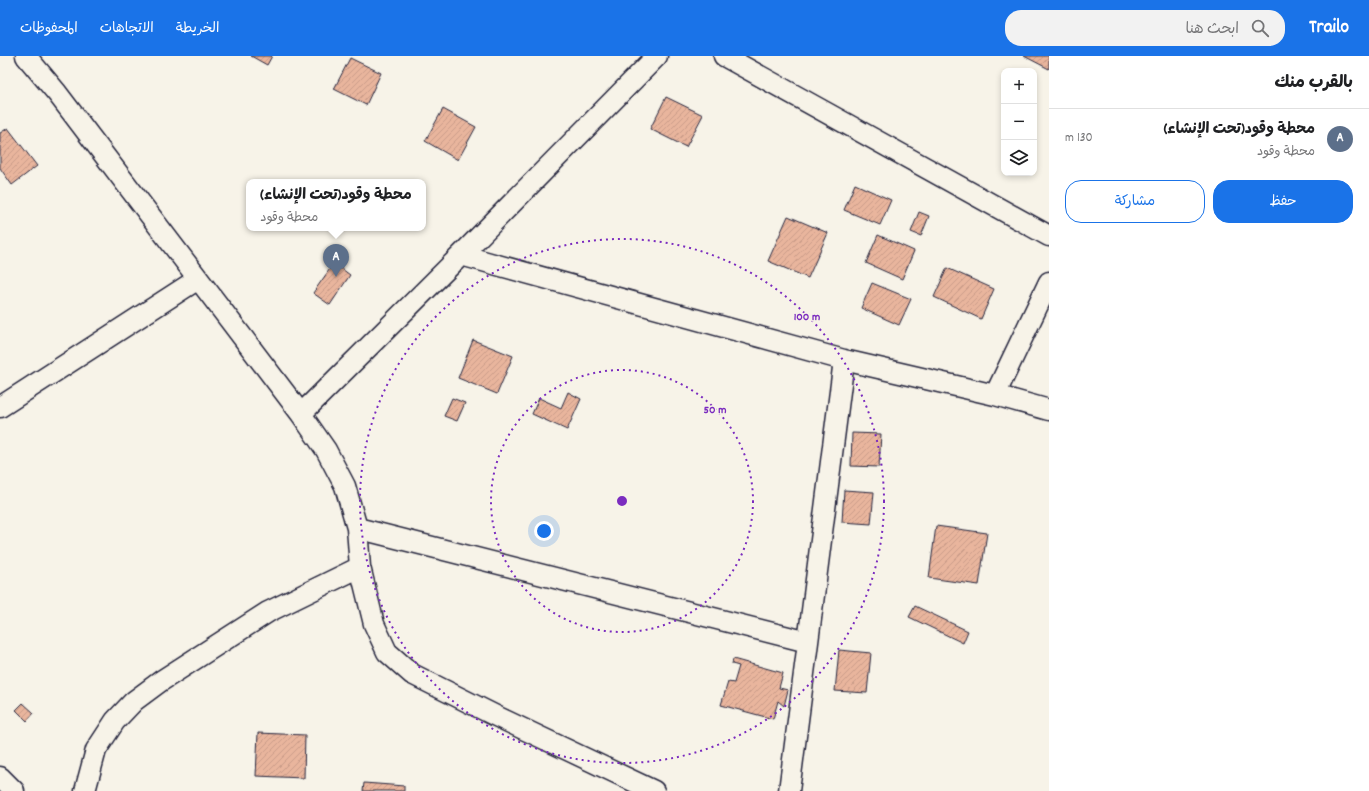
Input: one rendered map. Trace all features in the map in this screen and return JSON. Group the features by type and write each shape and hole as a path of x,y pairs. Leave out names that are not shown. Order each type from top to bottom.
{"street":[{"path":"26,56 57,93 301,414 326,450 345,486 357,528 360,567 374,624 387,652 412,674 498,717 654,791"},
{"path":"301,414 461,256 657,56"},
{"path":"724,56 1049,236"},
{"path":"461,256 844,360 995,395 1049,410"},
{"path":"0,407 198,279"},
{"path":"995,395 1049,282"},
{"path":"788,791 844,360"},
{"path":"357,528 808,642"},
{"path":"85,791 96,750 115,721 134,701 162,680 268,612 360,567"},
{"path":"0,778 14,791"}],"building":[{"path":"251,56 272,56 267,65"},
{"path":"1024,56 1049,56 1049,69"},
{"path":"350,58 381,73 366,105 334,89"},
{"path":"666,97 703,115 686,147 650,129"},
{"path":"443,109 476,127 458,160 425,141"},
{"path":"8,128 37,166 12,185 0,168 0,133"},
{"path":"855,184 891,200 880,225 844,210"},
{"path":"919,212 929,216 921,236 911,232"},
{"path":"788,216 828,233 808,278 768,261"},
{"path":"878,235 914,251 902,279 866,263"},
{"path":"334,263 350,275 330,305 313,293"},
{"path":"947,268 994,289 981,319 934,297"},
{"path":"872,283 911,299 899,325 861,308"},
{"path":"473,340 513,356 497,394 458,378"},
{"path":"568,392 581,399 567,430 532,414 539,398 561,408"},
{"path":"452,398 465,403 457,421 444,416"},
{"path":"852,433 881,434 879,467 851,466"},
{"path":"844,490 874,492 871,524 842,522"},
{"path":"936,526 987,533 979,585 929,578"},
{"path":"915,606 968,631 963,643 909,617"},
{"path":"839,650 871,653 867,693 835,691"},
{"path":"733,659 783,673 779,688 788,690 784,706 778,701 773,719 721,705 728,682 734,683 739,666 732,664"},
{"path":"23,703 34,713 27,721 16,710"},
{"path":"258,733 305,735 304,778 256,776"},
{"path":"364,783 404,786 404,791 363,791"}],"place":[{"name":"محطة وقود(تحت الإنشاء)","path":"336,277"}]}
